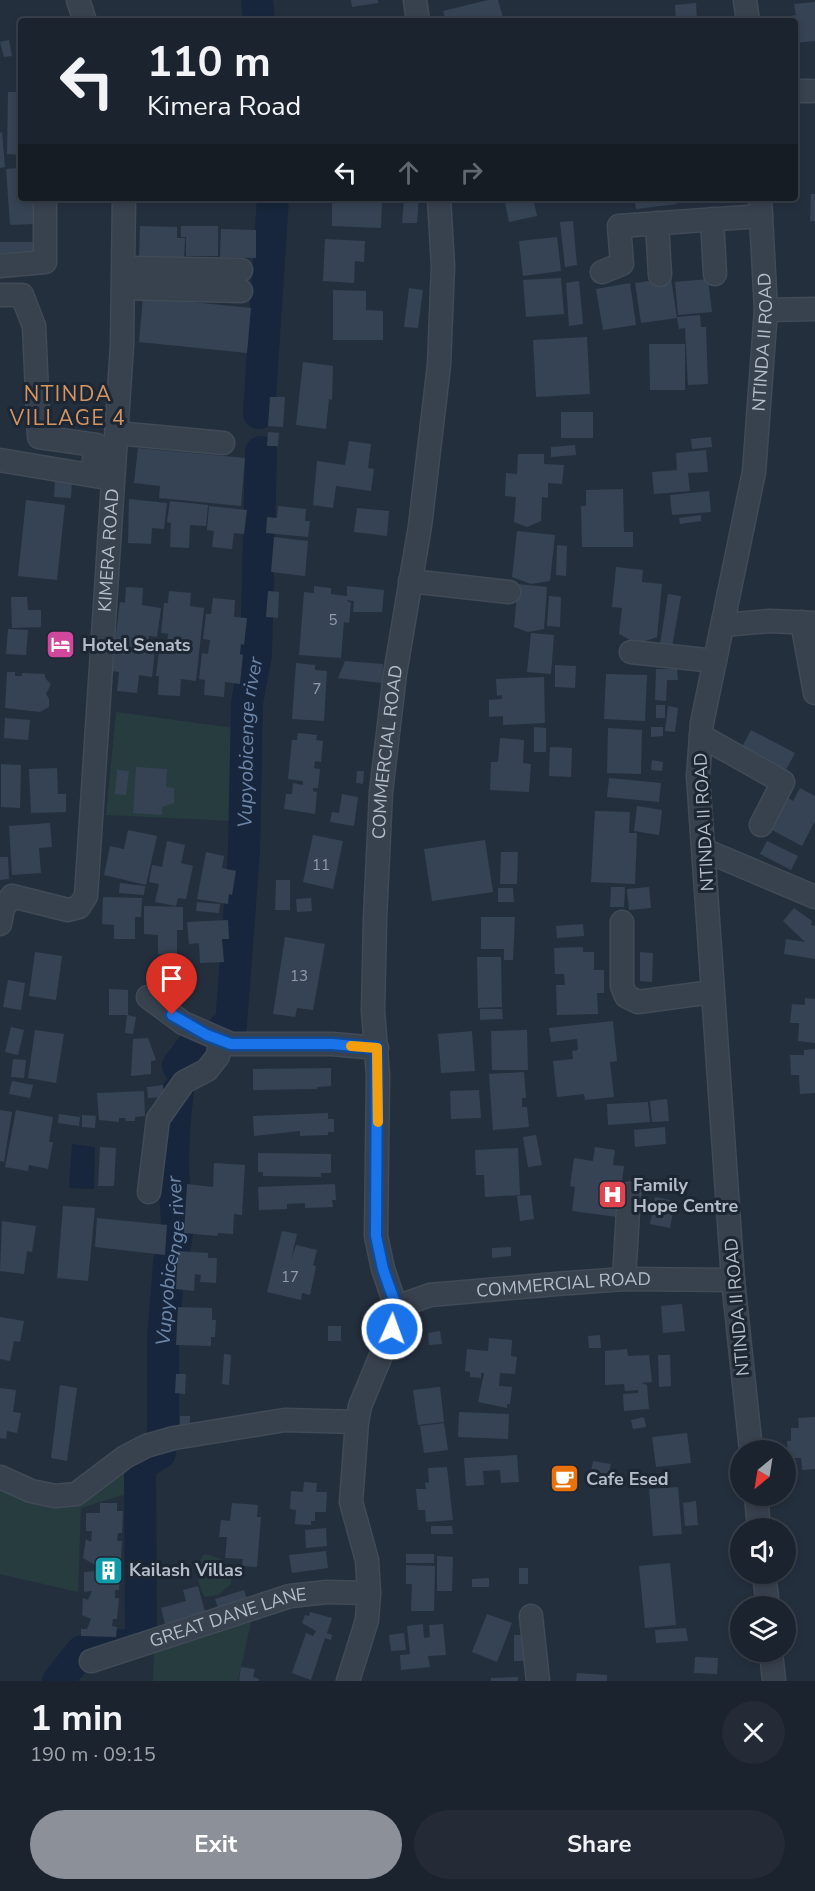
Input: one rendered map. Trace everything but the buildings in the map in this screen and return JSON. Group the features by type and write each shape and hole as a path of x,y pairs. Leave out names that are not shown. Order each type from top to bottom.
{"street":[{"path":"78,0 84,18"},
{"path":"415,0 418,18"},
{"path":"745,0 748,18"},
{"path":"0,267 45,262 45,201"},
{"name":"KIMERA ROAD","path":"0,924 3,908 12,896 68,910 79,907 86,896 115,479 124,278 124,201"},
{"name":"COMMERCIAL ROAD","path":"439,201 443,266 439,365 432,435 395,674 381,792 373,1011 377,1048 376,1236 383,1269 396,1306 430,1295 624,1278 733,1280"},
{"path":"602,272 622,264 619,226 712,219 761,207"},
{"name":"NTINDA II ROAD","path":"750,1440 733,1280 725,1134 712,992 698,776 701,736 754,472 766,310 761,207"},
{"path":"712,219 715,274"},
{"path":"657,223 660,275"},
{"path":"124,278 241,281"},
{"path":"0,295 22,295 34,326 39,437 96,445 92,475"},
{"path":"766,310 815,309"},
{"path":"117,433 223,443"},
{"path":"0,460 115,479"},
{"path":"410,581 509,592"},
{"path":"723,626 770,621 808,622 815,693"},
{"path":"630,652 716,661"},
{"path":"701,736 783,782 761,825"},
{"path":"704,850 815,897"},
{"path":"622,922 622,986 626,996 638,1002 712,992"},
{"path":"148,997 183,1023 231,1044 332,1044 377,1048"},
{"path":"149,1192 158,1119 184,1082 207,1070 218,1056 220,1040"},
{"path":"624,1278 629,1194"},
{"path":"348,1681 367,1620 369,1593 367,1560 351,1502 357,1422 360,1406 392,1329 396,1306"},
{"path":"0,1477 31,1491 55,1496 76,1494 125,1457 146,1446 174,1438 285,1420 357,1422"},
{"name":"GREAT DANE LANE","path":"91,1661 290,1596 327,1592 369,1593"},
{"path":"531,1616 538,1681"},
{"path":"772,1662 774,1681"}],"green space":[{"path":"116,712 234,728 232,821 106,815"},
{"path":"136,1458 136,1491 81,1508 78,1592 0,1574 0,1487 38,1504 55,1505"},
{"path":"204,1554 219,1558 232,1572 231,1584 218,1595 205,1597 200,1586 198,1570"},
{"path":"253,1613 238,1681 153,1681 154,1648"}],"water":[{"path":"72,1144 95,1147 94,1189 69,1188"}],"waterway":[{"name":"Vupyobicenge river","path":"257,0 259,18"},
{"name":"Vupyobicenge river","path":"259,413 273,201"},
{"name":"Vupyobicenge river","path":"224,1028 231,1025 244,851 247,703 256,655 261,452"},
{"name":"Vupyobicenge river","path":"178,1066 197,1040"},
{"name":"Vupyobicenge river","path":"163,1431 163,1340 169,1263 177,1234 173,1162 178,1091"},
{"name":"Vupyobicenge river","path":"141,1633 140,1470 145,1462 160,1453"},
{"name":"Vupyobicenge river","path":"58,1681 82,1651 121,1645"}],"slow traffic":[{"path":"351,1046 377,1048 378,1122"}],"place":[{"name":"Hotel Senats","path":"61,645"},
{"name":"Family Hope Centre","path":"612,1195"},
{"name":"Cafe Esed","path":"565,1479"},
{"name":"Kailash Villas","path":"108,1570"}],"district":[{"name":"NTINDA VILLAGE 4","path":"68,406"}],"route":[{"path":"172,1015 207,1035 231,1044 332,1044 377,1048 376,1236 383,1269 396,1306 392,1329"}]}
